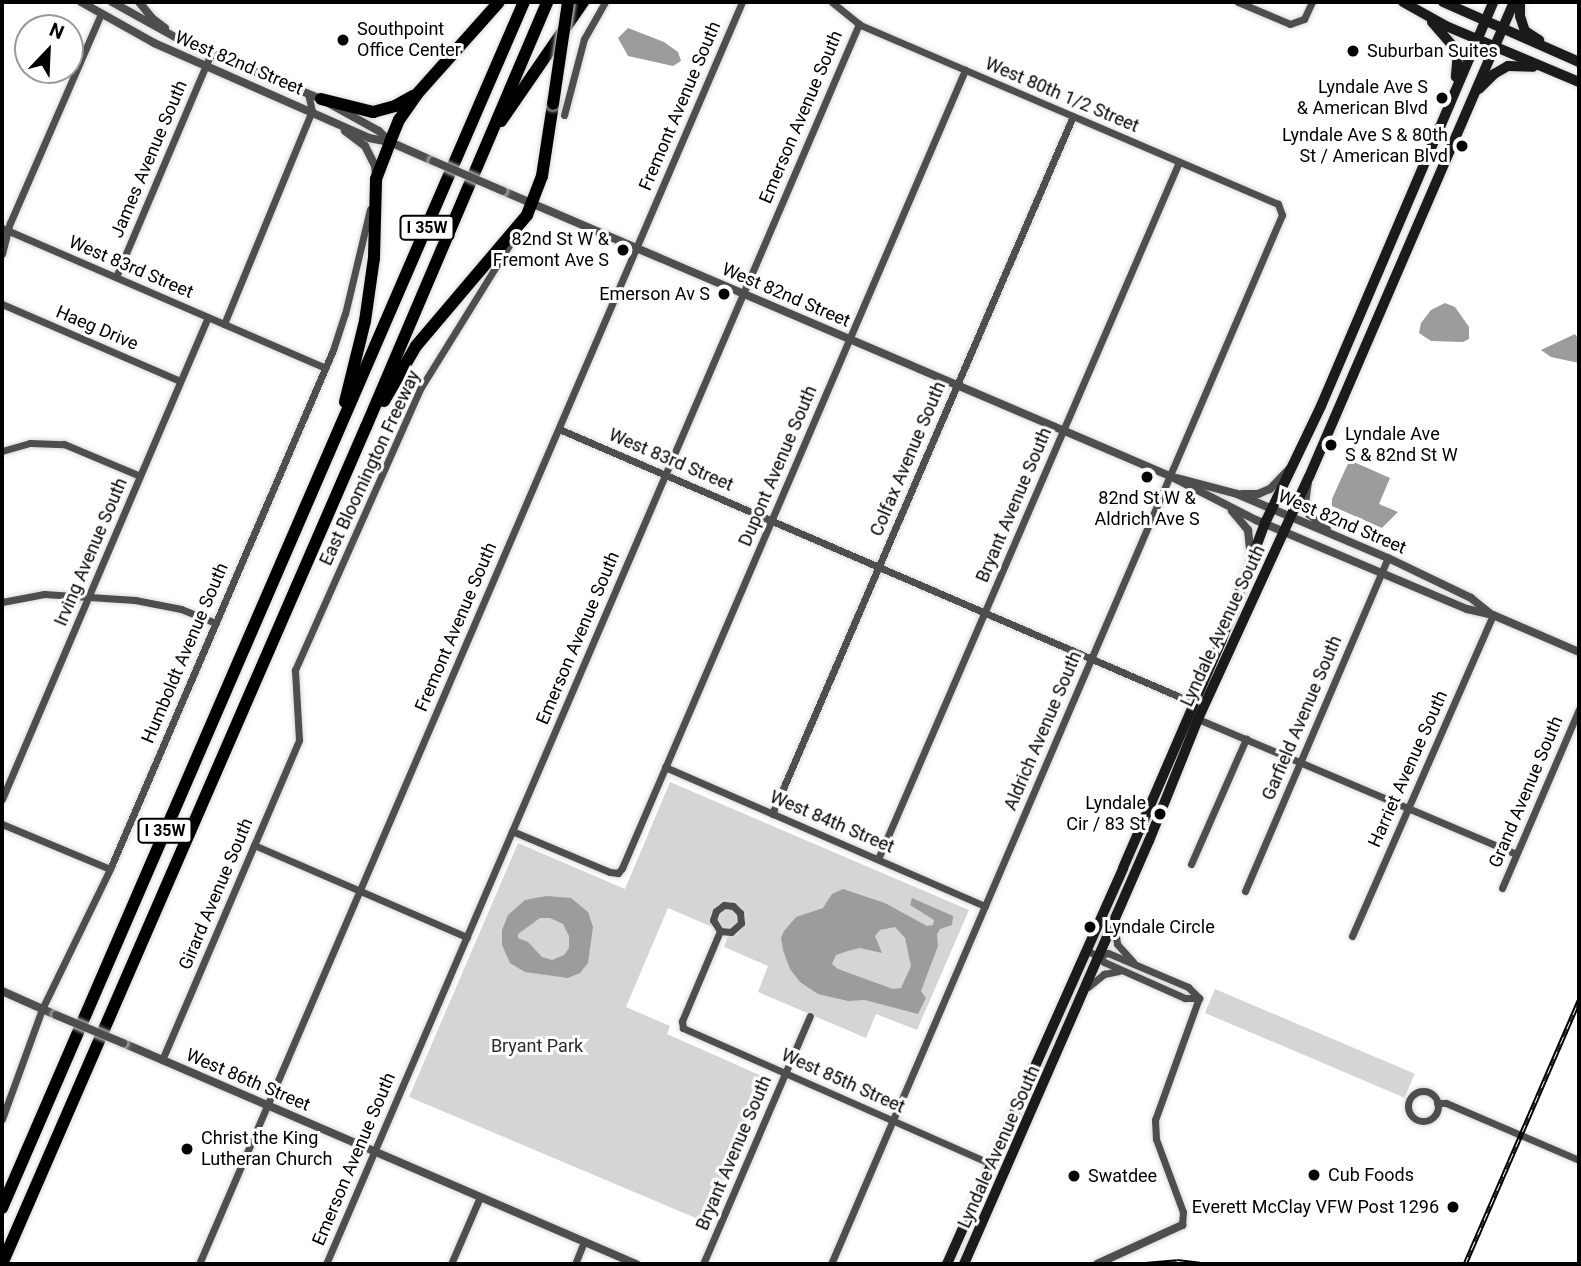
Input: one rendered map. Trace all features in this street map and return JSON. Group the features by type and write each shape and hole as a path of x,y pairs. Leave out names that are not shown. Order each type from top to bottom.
{"highway":[{"path":"330,454 365,321 374,258 375,186 390,142 399,120 417,94 499,2"},
{"name":"I 35W","path":"2,1208 524,2"},
{"name":"I 35W","path":"2,1264 366,427 547,2"},
{"path":"366,427 416,346 521,224 532,204 542,176 568,2"},
{"path":"487,141 552,52 583,2"},
{"path":"321,99 373,112 395,106 417,94"}],"main road":[{"path":"1403,2 1477,39 1579,82"},
{"path":"1443,2 1579,62"},
{"name":"Lyndale Avenue South","path":"947,1264 1222,639 1265,523 1321,406 1493,2"},
{"name":"Lyndale Avenue South","path":"964,1264 1099,956 1198,719 1309,477 1514,2"},
{"path":"1520,2 1520,16 1525,31 1556,52"},
{"path":"1424,14 1458,52 1457,87"},
{"path":"1476,92 1494,74 1508,66 1549,70"}],"street":[{"name":"West 82nd Street","path":"81,2 154,43 369,138 390,142 1170,476 1265,523 1467,609 1493,615 1579,652"},
{"name":"West 82nd Street","path":"109,2 184,42 321,99 379,131 390,142"},
{"path":"2,254 5,229 101,14 109,2"},
{"path":"139,2 153,19 184,42"},
{"path":"564,115 584,39 605,2"},
{"name":"Fremont Avenue South","path":"199,1264 742,2"},
{"name":"West 80th 1/2 Street","path":"832,2 859,24 1278,204 1282,209"},
{"path":"1238,2 1290,24 1300,22 1312,2"},
{"name":"Emerson Avenue South","path":"326,1264 859,24"},
{"name":"James Avenue South","path":"116,277 211,53"},
{"name":"Dupont Avenue South","path":"512,831 618,873 965,70"},
{"path":"224,324 312,111 307,93"},
{"name":"Colfax Avenue South","path":"772,814 1073,116"},
{"path":"329,119 365,146 375,166 375,186"},
{"name":"Bryant Avenue South","path":"878,859 1179,162"},
{"name":"Humboldt Avenue South","path":"2,1119 43,1009 110,869 325,368 345,314 375,186"},
{"name":"Aldrich Avenue South","path":"831,1264 1282,209"},
{"name":"East Bloomington Freeway","path":"299,740 295,670 420,389 521,224"},
{"name":"West 83rd Street","path":"5,229 325,368"},
{"name":"Haeg Drive","path":"2,304 180,381"},
{"name":"Irving Avenue South","path":"2,799 208,317"},
{"name":"West 83rd Street","path":"559,429 1194,703"},
{"path":"2,452 30,443 64,444 140,476"},
{"path":"1237,495 1258,494 1270,489 1289,469"},
{"name":"West 82nd Street","path":"1170,476 1201,482 1237,495 1388,558 1471,598 1493,615"},
{"path":"1309,477 1305,503 1309,514 1338,537"},
{"path":"1227,506 1248,530 1251,557"},
{"name":"Garfield Avenue South","path":"1245,891 1388,558"},
{"path":"2,602 44,594 159,603 215,623"},
{"name":"Harriet Avenue South","path":"1352,936 1493,615"},
{"name":"Grand Avenue South","path":"1502,888 1579,709"},
{"path":"1198,719 1516,854"},
{"path":"1191,864 1245,739"},
{"name":"Girard Avenue South","path":"162,1060 299,740"},
{"name":"West 84th Street","path":"665,767 985,906"},
{"path":"2,824 110,869"},
{"path":"254,845 467,937"},
{"path":"1114,921 1117,944 1136,964"},
{"name":"West 85th Street","path":"720,931 682,1021 683,1028 991,1164"},
{"path":"1087,951 1099,956 1104,962 1185,998 1199,998"},
{"path":"1099,956 1108,953 1136,964 1188,986 1199,998"},
{"path":"1083,993 1104,974 1126,972"},
{"name":"West 86th Street","path":"2,991 636,1264"},
{"path":"1097,1264 1181,1225 1183,1212 1156,1139 1154,1120 1199,998"},
{"name":"Bryant Avenue South","path":"703,1264 810,1016"},
{"path":"1420,1092 1431,1094 1437,1104 1435,1115 1426,1121 1415,1118 1408,1109 1410,1098 1420,1092"},
{"path":"1437,1104 1446,1102 1579,1160"},
{"path":"452,1264 480,1197"},
{"path":"575,1264 584,1242"}],"green space":[{"name":"Bryant Park","path":"670,782 969,910 917,1030 876,1014 866,1038 758,992 768,966 724,947 729,934 668,908 626,1007 670,1026 667,1034 771,1080 710,1224 409,1097 518,843 625,889"},
{"path":"1215,989 1415,1074 1405,1098 1205,1013"}],"shaded area":[{"path":"628,28 664,42 678,52 681,61 673,66 628,56 618,38"},
{"path":"1445,303 1455,307 1469,327 1469,339 1463,342 1431,341 1419,333 1421,323 1431,310"},
{"path":"1575,334 1579,340 1579,363 1551,357 1541,350"},
{"path":"1356,463 1390,478 1379,504 1398,512 1382,528 1332,506 1332,499 1348,464"},
{"path":"843,889 885,903 927,926 933,925 934,920 910,905 912,898 953,916 952,925 940,929 937,934 938,946 921,991 926,998 918,1014 865,1000 848,1001 818,994 800,982 790,969 781,938 784,931 796,917 823,908 832,894","holes":["895,927 905,938 911,966 901,988 893,989 838,969 832,964 836,955 860,948 882,953 875,936 880,930"]},
{"path":"546,896 571,898 588,912 593,927 588,963 580,973 568,978 525,972 510,963 502,945 502,930 508,915 525,900","holes":["540,918 550,918 563,924 569,936 569,948 564,955 552,960 542,957 528,942 518,938 518,934"]}],"railway":[{"path":"1465,1264 1579,1001"},
{"path":"1145,1264 1177,1261 1200,1264"}],"place":[{"name":"Southpoint Office Center","path":"343,40"},
{"name":"Suburban Suites","path":"1353,51"},
{"name":"Lyndale Ave S & American Blvd","path":"1442,98"},
{"name":"Lyndale Ave S & 80th St / American Blvd","path":"1462,146"},
{"name":"82nd St W & Fremont Ave S","path":"623,250"},
{"name":"Emerson Av S","path":"724,294"},
{"name":"Lyndale Ave S & 82nd St W","path":"1331,445"},
{"name":"82nd St W & Aldrich Ave S","path":"1147,477"},
{"name":"Lyndale Cir / 83 St","path":"1160,814"},
{"name":"Lyndale Circle","path":"1090,927"},
{"name":"Christ the King Lutheran Church","path":"187,1149"},
{"name":"Cub Foods","path":"1314,1175"},
{"name":"Swatdee","path":"1074,1176"},
{"name":"Everett McClay VFW Post 1296","path":"1453,1207"}]}
